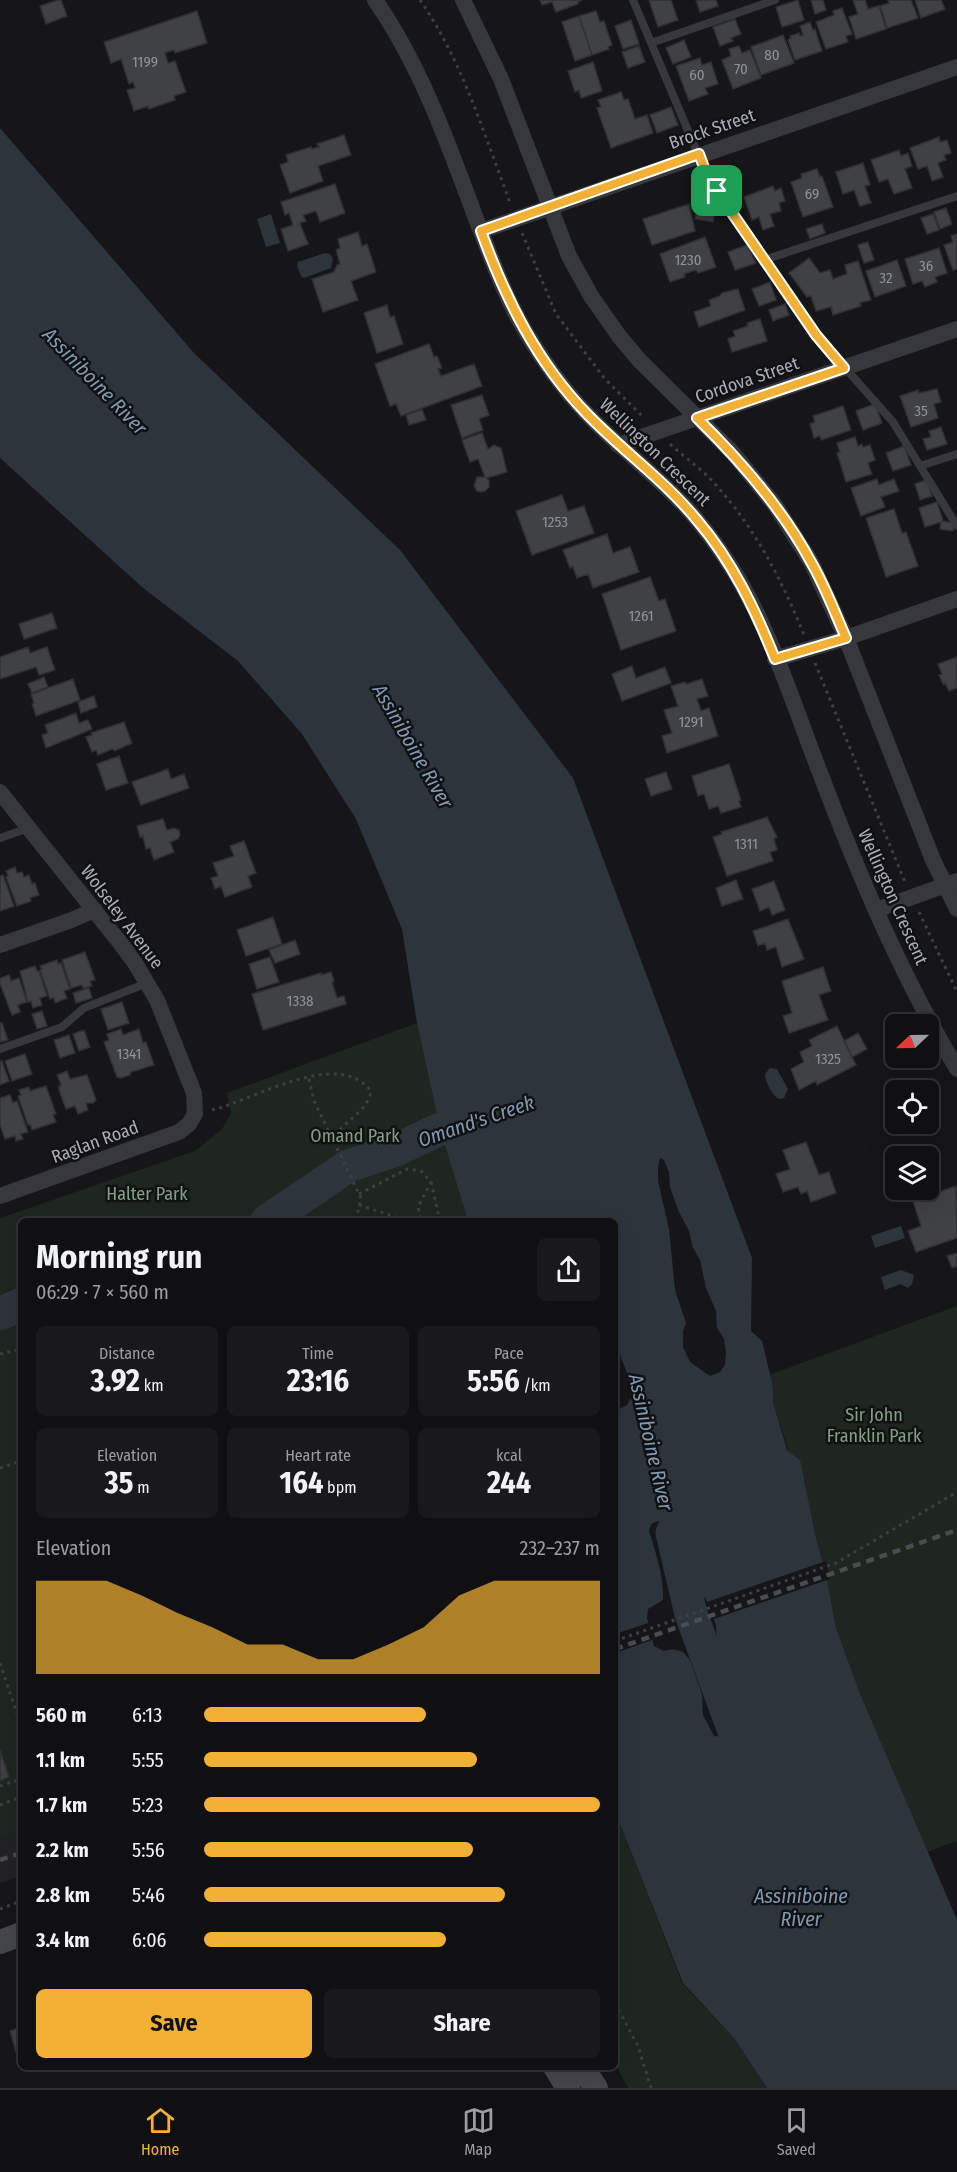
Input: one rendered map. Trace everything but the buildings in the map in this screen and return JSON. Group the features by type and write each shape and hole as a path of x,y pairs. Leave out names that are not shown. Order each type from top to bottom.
{"main road":[{"path":"0,1925 18,1918"},
{"path":"0,1942 18,1935"},
{"path":"557,2070 568,2088"},
{"path":"584,2070 596,2088"}],"street":[{"name":"Wellington Crescent","path":"377,0 422,80 499,278 528,337 574,400 618,445 681,502 710,536 747,594 775,659 852,856 910,981 957,1069"},
{"path":"463,0 501,79 569,256 602,312 640,361 732,452 775,505 811,562 846,638 933,860 951,883 957,909"},
{"name":"Brock Street","path":"481,231 957,67"},
{"name":"Cordova Street","path":"618,445 957,329"},
{"path":"775,659 846,638 957,599"},
{"name":"Wolseley Avenue","path":"0,792 95,910 147,983 161,1010 189,1078 194,1094 195,1114"},
{"path":"876,910 951,883"},
{"path":"0,945 95,910"},
{"name":"Raglan Road","path":"0,1196 179,1132 189,1124 195,1114"}],"lane":[{"path":"633,0 708,178 816,335 893,422 957,526"},
{"path":"651,42 775,0"},
{"path":"764,261 957,196"},
{"path":"920,466 957,454"},
{"path":"0,838 29,828"},
{"path":"0,1049 62,1027 84,1008 147,983"}],"path":[{"path":"195,1114 223,1107 284,1083 342,1074 364,1082 371,1090 366,1104 339,1131 335,1141 337,1149"},
{"path":"309,1078 314,1101 361,1198 357,1218"},
{"path":"359,1194 407,1169 421,1171 431,1182 439,1218"},
{"path":"420,1218 418,1207 431,1182"},
{"path":"359,1205 399,1218"},
{"path":"0,1354 18,1349"},
{"path":"0,1468 18,1462"},
{"path":"618,1640 836,1563 957,1492"},
{"path":"0,1663 18,1717"},
{"path":"0,1786 18,1780"},
{"path":"0,1805 18,1798"},
{"path":"0,1909 18,1902"},
{"path":"618,2009 638,2046 651,2088"}],"shaded area":[{"path":"18,1832 18,1877 0,1883 0,1838"}],"green space":[{"name":"Omand Park","path":"417,1023 440,1129 467,1218 18,1218 18,1296 0,1304 0,1218 195,1151 222,1129 231,1113 227,1093"},
{"name":"Sir John Franklin Park","path":"957,1306 957,1841 927,1852 861,1696 836,1628 826,1574 773,1402 773,1387 769,1375"},
{"path":"18,1312 18,1832 0,1838 0,1321"},
{"path":"618,1819 682,1983 734,2038 767,2088 628,2088 618,2070"}],"water":[{"name":"Assiniboine River","path":"0,128 194,353 400,550 573,778 752,1258 751,1331 762,1341 773,1387 773,1402 787,1450 800,1460 836,1628 861,1696 957,1920 957,2088 767,2088 734,2038 683,1983 618,1819 618,1410 627,1405 631,1398 629,1378 618,1350 618,1218 467,1218 440,1129 417,1023 402,929 356,819 302,734 238,661 142,587 0,458","holes":["660,1158 664,1160 678,1210 700,1260 706,1288 716,1311 717,1328 724,1339 725,1365 720,1372 710,1376 690,1362 683,1347 683,1331 686,1323 675,1290 669,1229 658,1181","658,1521 665,1530 680,1574 706,1599 716,1625 718,1658 727,1685 729,1704 729,1730 723,1737 714,1736 703,1715 702,1694 690,1660 683,1652 673,1649 664,1651 654,1646 647,1618 648,1609 663,1600 663,1591 659,1565 649,1531 651,1524"]},
{"path":"271,214 280,243 266,247 257,219"},
{"path":"325,253 330,254 333,259 331,268 304,278 301,276 297,266 298,262"},
{"path":"770,1068 777,1069 788,1089 784,1098 779,1099 771,1091 765,1077"},
{"path":"901,1226 905,1238 875,1248 871,1236"},
{"path":"901,1270 914,1275 912,1284 908,1288 900,1284 885,1290 881,1277"}],"pier":[{"path":"826,1561 830,1579 711,1620 704,1603"},
{"path":"651,1622 655,1639 618,1652 618,1633"}],"waterway":[{"name":"Omand's Creek","path":"271,1218 348,1166 396,1150 440,1129 482,1116"},
{"name":"Omand's Creek","path":"0,1314 18,1305"},
{"name":"Assiniboine River","path":"672,1533 691,1614 744,1758"}],"railway":[{"path":"618,1648 957,1530"},
{"path":"0,1860 18,1854"}],"route":[{"path":"699,154 708,178 717,191 816,335 844,368 697,418 732,452 775,505 811,562 846,638 775,659 747,594 697,519 586,413 546,364 518,319 481,231 699,154"}],"park label":[{"name":"Halter Park","path":"147,1194"}]}
